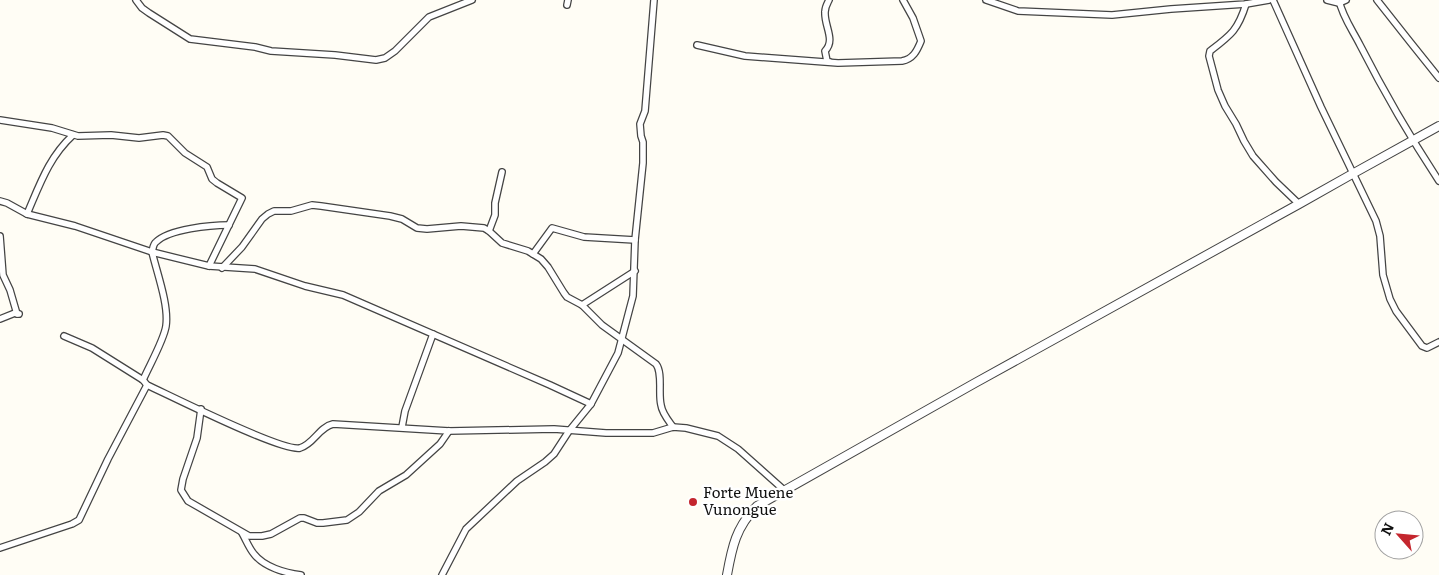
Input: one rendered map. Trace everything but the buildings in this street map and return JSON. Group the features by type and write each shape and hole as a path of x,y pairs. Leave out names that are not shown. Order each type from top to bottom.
{"street":[{"path":"136,0 149,13 190,38 271,51 336,55 376,60 385,58 395,52 429,17 472,0"},
{"path":"442,575 466,529 517,481 554,454 569,431 591,404 618,353 633,296 635,240 643,142 640,124 645,111 654,0"},
{"path":"829,0 824,12 831,42 825,51 826,60 830,62"},
{"path":"697,44 745,56 838,63 902,61 912,58 921,41 903,0"},
{"path":"986,0 1018,11 1112,15 1246,4 1271,0 1376,221 1382,249 1382,275 1390,299 1396,311 1422,346 1427,348 1439,342"},
{"path":"1327,0 1346,0"},
{"path":"1378,0 1439,78"},
{"path":"1339,1 1372,68 1412,140 1439,181"},
{"path":"1246,4 1238,26 1228,37 1210,50 1209,56 1218,90 1253,156 1276,182 1300,204"},
{"path":"0,120 52,128 78,136 111,134 139,138 168,136 185,153 207,167 212,179 242,198 209,266"},
{"path":"728,575 734,541 741,525 757,506 1439,126"},
{"path":"27,214 55,153 73,135"},
{"path":"489,230 496,215 495,203 502,172"},
{"path":"0,201 27,214 75,226 152,252 209,266 255,269 305,286 342,295 591,404"},
{"path":"222,268 242,247 262,219 274,211 291,211 321,206 390,216 402,219 417,228 461,226 479,227 489,230 502,243 533,254 548,267 568,297 582,305 602,325 658,367 661,405 673,427"},
{"path":"143,380 164,335 166,326 166,306 152,252 153,246 156,241 170,234 198,228 229,225"},
{"path":"533,254 552,228 584,237 635,240"},
{"path":"0,236 3,275 18,314 0,319"},
{"path":"582,305 635,271"},
{"path":"402,427 405,411 433,334"},
{"path":"64,336 92,348 143,380 147,385 253,434 285,446 302,447 327,425 334,424 449,431 554,429 606,434 653,434 673,427 686,428 718,436 738,449 784,490"},
{"path":"0,548 79,520 147,385"},
{"path":"200,409 197,438 181,490 188,501 249,536 271,534 300,518 317,523 347,520 359,512 379,491 406,475 440,444 449,431"},
{"path":"242,533 252,553 265,564 301,575"}],"place":[{"name":"Forte Muene Vunongue","path":"693,502"}]}
